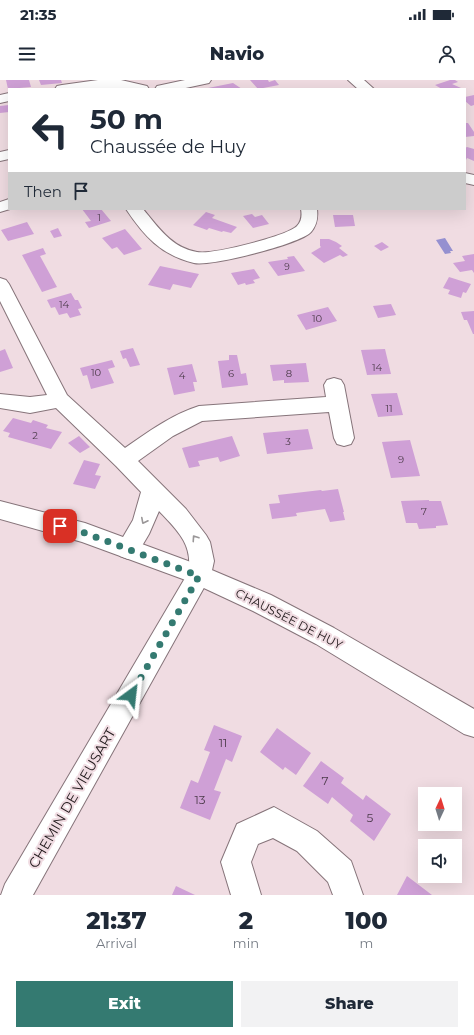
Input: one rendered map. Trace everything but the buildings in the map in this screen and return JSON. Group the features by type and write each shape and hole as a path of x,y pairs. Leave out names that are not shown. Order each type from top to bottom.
{"street":[{"path":"141,80 147,88"},
{"path":"167,88 204,80"},
{"path":"354,80 366,88"},
{"path":"70,88 120,83 138,88"},
{"path":"135,210 163,243 175,251 196,258 216,257 291,238 304,229 310,218 309,210"},
{"path":"0,284 60,400 124,460 178,516 198,542 202,561 199,576"},
{"path":"124,460 166,430 199,414 336,395 344,438"},
{"path":"0,401 30,405 60,400"},
{"path":"128,549 146,519 150,508 152,490"},
{"name":"CHAUSSÉE DE HUY","path":"0,510 85,533 199,576 262,603 318,632 474,724"},
{"name":"CHEMIN DE VIEUSART","path":"16,895 199,576"},
{"path":"246,895 236,862 247,834 274,822 307,841 340,872 348,895"}],"shaded area":[{"path":"445,238 453,251 450,251 451,253 445,254 436,240"}],"route":[{"path":"60,526 85,533 199,576 131,695"}]}
